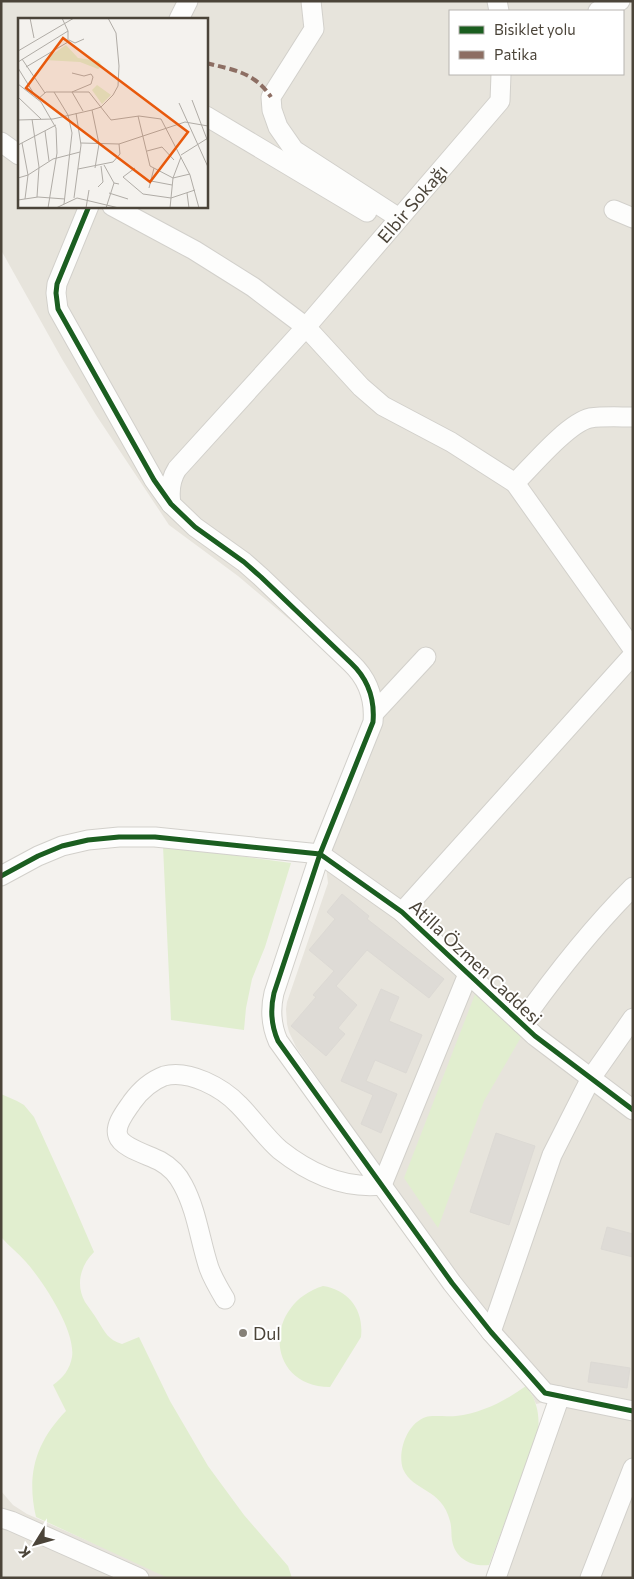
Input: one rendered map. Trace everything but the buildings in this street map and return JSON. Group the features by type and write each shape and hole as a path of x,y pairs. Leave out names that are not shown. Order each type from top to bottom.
{"street":[{"path":"180,18 188,1"},
{"path":"310,1 314,29 271,97 272,110 278,126 294,150 396,222"},
{"path":"600,10 620,1"},
{"name":"Elbir Sokağı","path":"172,504 171,482 177,469 306,327 500,101 501,75"},
{"path":"208,117 396,222"},
{"path":"1,142 18,154"},
{"path":"88,208 57,284 58,309 154,480 172,504 195,527 244,562 358,670 371,695 374,713 373,722 320,854 274,992 271,1011 272,1025 278,1041 283,1051 382,1185 428,1252 491,1332 545,1393 633,1411"},
{"path":"116,208 225,268 273,301 306,327 360,387 372,397 394,413 418,423 452,442 515,483 633,649"},
{"path":"614,210 633,218"},
{"path":"515,483 566,432 581,421 598,417 633,417"},
{"path":"402,912 633,655"},
{"path":"374,713 426,657"},
{"name":"Atilla Özmen Caddesi","path":"1,876 38,856 62,846 110,837 155,837 320,854 402,912 534,1036 633,1110"},
{"path":"521,1023 580,945 633,887"},
{"path":"382,1185 468,974"},
{"path":"491,1332 552,1154 591,1078 633,1018"},
{"path":"224,1299 210,1271 196,1220 186,1192 178,1177 160,1161 123,1143 118,1137 117,1128 125,1113 139,1094 152,1082 165,1076 179,1075 206,1082 230,1097 278,1148 300,1164 324,1176 348,1184 382,1185"},
{"path":"496,1578 560,1396"},
{"path":"590,1578 633,1468"},
{"path":"1,1518 139,1578"}],"shaded area":[{"path":"1,1 633,1 633,1578 495,1578 560,1399 536,1404 530,1391 453,1298 395,1222 372,1189 381,1168 296,1047 289,1032 287,1002 328,883 322,832 364,719 363,694 353,676 309,636 238,576 169,525 96,415 62,359 1,250"},
{"path":"1,1491 13,1505 27,1514 173,1578 1,1578"}],"green space":[{"path":"163,846 291,863 265,947 252,979 244,1030 171,1020"},
{"path":"479,984 524,1032 484,1101 438,1228 404,1178"},
{"path":"1,1094 24,1105 34,1117 94,1252 89,1257 81,1275 80,1288 85,1302 105,1332 113,1340 122,1344 139,1337 170,1401 208,1466 244,1515 288,1566 292,1578 168,1578 36,1517 32,1487 33,1473 36,1460 47,1435 66,1411 53,1385 68,1369 72,1357 72,1346 64,1321 41,1281 26,1262 1,1237"},
{"path":"323,1286 340,1292 353,1303 360,1318 361,1327 361,1337 330,1387 308,1383 293,1373 283,1359 280,1343 282,1326 290,1309 304,1295"},
{"path":"526,1386 537,1408 539,1420 538,1433 489,1565 476,1565 461,1557 454,1547 450,1521 441,1502 413,1482 403,1469 401,1455 405,1439 419,1420 428,1416 456,1416 475,1412 510,1397"}],"marked path":[{"path":"208,64 243,73 258,82 271,97"}],"cycle path":[{"path":"88,208 57,284 58,309 154,480 171,504 195,527 244,562 357,669 366,682 373,705 373,722 320,854 274,993 272,1017 278,1041 452,1283 491,1332 545,1393 633,1411"},
{"path":"1,876 38,856 62,846 88,840 119,837 155,837 320,854 402,912 535,1036 633,1110"}],"place":[{"name":"Dul","path":"243,1333"}]}
